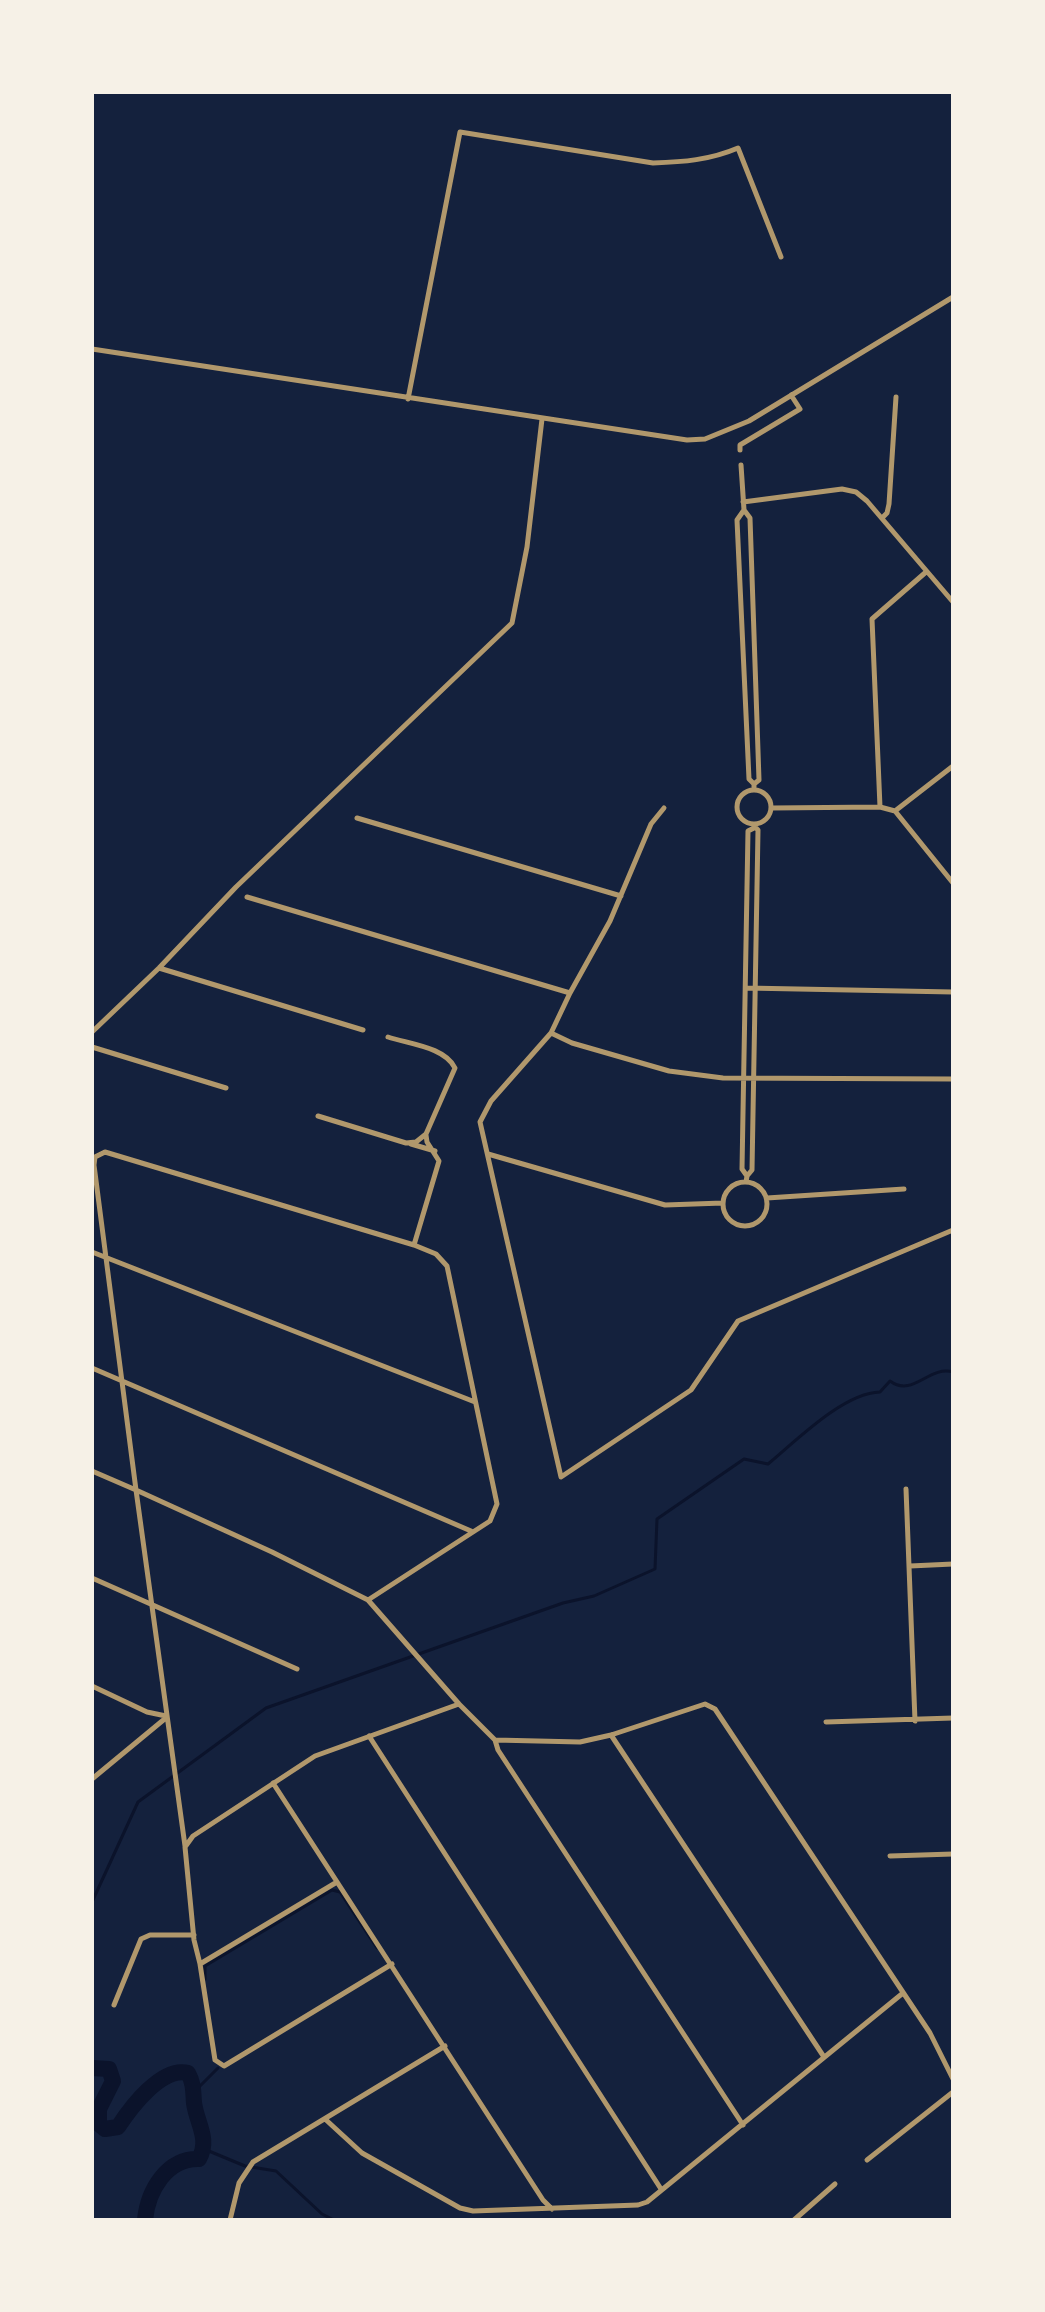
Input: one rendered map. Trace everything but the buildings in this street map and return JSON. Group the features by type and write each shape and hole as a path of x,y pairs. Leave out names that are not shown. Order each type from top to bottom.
{"street":[{"path":"408,399 460,132 653,163 715,157 738,148 781,257"},
{"path":"92,349 542,419 687,440 705,439 749,421 831,367 953,297"},
{"path":"740,450 740,445 800,409 791,395"},
{"path":"882,518 889,504 896,397"},
{"path":"92,1032 159,968 236,887 512,623 527,547 542,419"},
{"path":"741,465 744,510 750,518 759,780 754,787 737,804 741,819 754,826 758,830 752,1170 746,1179 731,1188 723,1203 726,1215 734,1223 745,1226 763,1218 767,1208 767,1198 746,1179 742,1169 748,831 754,826 767,820 772,808 767,795 754,787 749,779 737,520 744,510"},
{"path":"743,502 842,489 856,492 953,602"},
{"path":"880,807 872,619 926,572"},
{"path":"895,811 953,766"},
{"path":"772,808 880,807 895,811 953,883"},
{"path":"664,808 651,824 610,921 551,1033 491,1101 480,1122 561,1477 691,1390 738,1321 953,1230"},
{"path":"357,818 621,896"},
{"path":"247,897 570,993"},
{"path":"159,968 363,1030"},
{"path":"746,988 953,992"},
{"path":"551,1033 572,1043 669,1071 723,1078 953,1079"},
{"path":"388,1037 442,1053 455,1068 426,1134 416,1142 406,1143"},
{"path":"92,1047 226,1088"},
{"path":"318,1116 435,1151"},
{"path":"414,1245 439,1161 427,1142 426,1134"},
{"path":"368,1600 490,1521 497,1504 447,1266 436,1254 414,1245 105,1152 95,1157 194,1935 215,2060 224,2066 392,1964"},
{"path":"487,1154 665,1205 723,1203"},
{"path":"767,1198 904,1189"},
{"path":"92,1252 475,1402"},
{"path":"92,1368 472,1531"},
{"path":"92,1471 272,1552 368,1600 459,1704 495,1740 498,1750 743,2125"},
{"path":"906,1489 915,1721"},
{"path":"910,1566 953,1564"},
{"path":"92,1578 297,1669"},
{"path":"92,1686 147,1712 167,1717"},
{"path":"185,1847 193,1836 315,1756 459,1704"},
{"path":"495,1740 580,1742 611,1735 696,1705 705,1704 715,1709 930,2033 953,2079"},
{"path":"92,1779 167,1717"},
{"path":"826,1722 953,1718"},
{"path":"611,1735 824,2057"},
{"path":"369,1736 661,2189"},
{"path":"273,1783 543,2200 553,2210"},
{"path":"890,1856 953,1854"},
{"path":"200,1964 337,1882"},
{"path":"114,2005 141,1939 150,1935 194,1935"},
{"path":"325,2119 362,2153 460,2208 473,2211 553,2210 638,2205 647,2202 903,1993"},
{"path":"230,2220 239,2183 251,2164 445,2046"},
{"path":"867,2160 953,2092"},
{"path":"794,2220 835,2184"}],"waterway":[{"path":"92,1902 138,1802 266,1708 563,1603 594,1596 655,1569 657,1519 744,1459 768,1464 836,1409 866,1394 880,1392 890,1381 906,1386 936,1373 953,1372"},
{"path":"205,1979 205,1966 332,1890 340,1892 377,1948"},
{"path":"92,2068 109,2069 113,2081 99,2109 99,2124 105,2129 118,2127 148,2090 168,2076 178,2072 188,2073 191,2081 203,2138 202,2152 199,2159 177,2164 161,2178 150,2198 145,2220"},
{"path":"195,2091 218,2068"},
{"path":"204,2149 245,2166 276,2171 322,2214 334,2220"}]}
